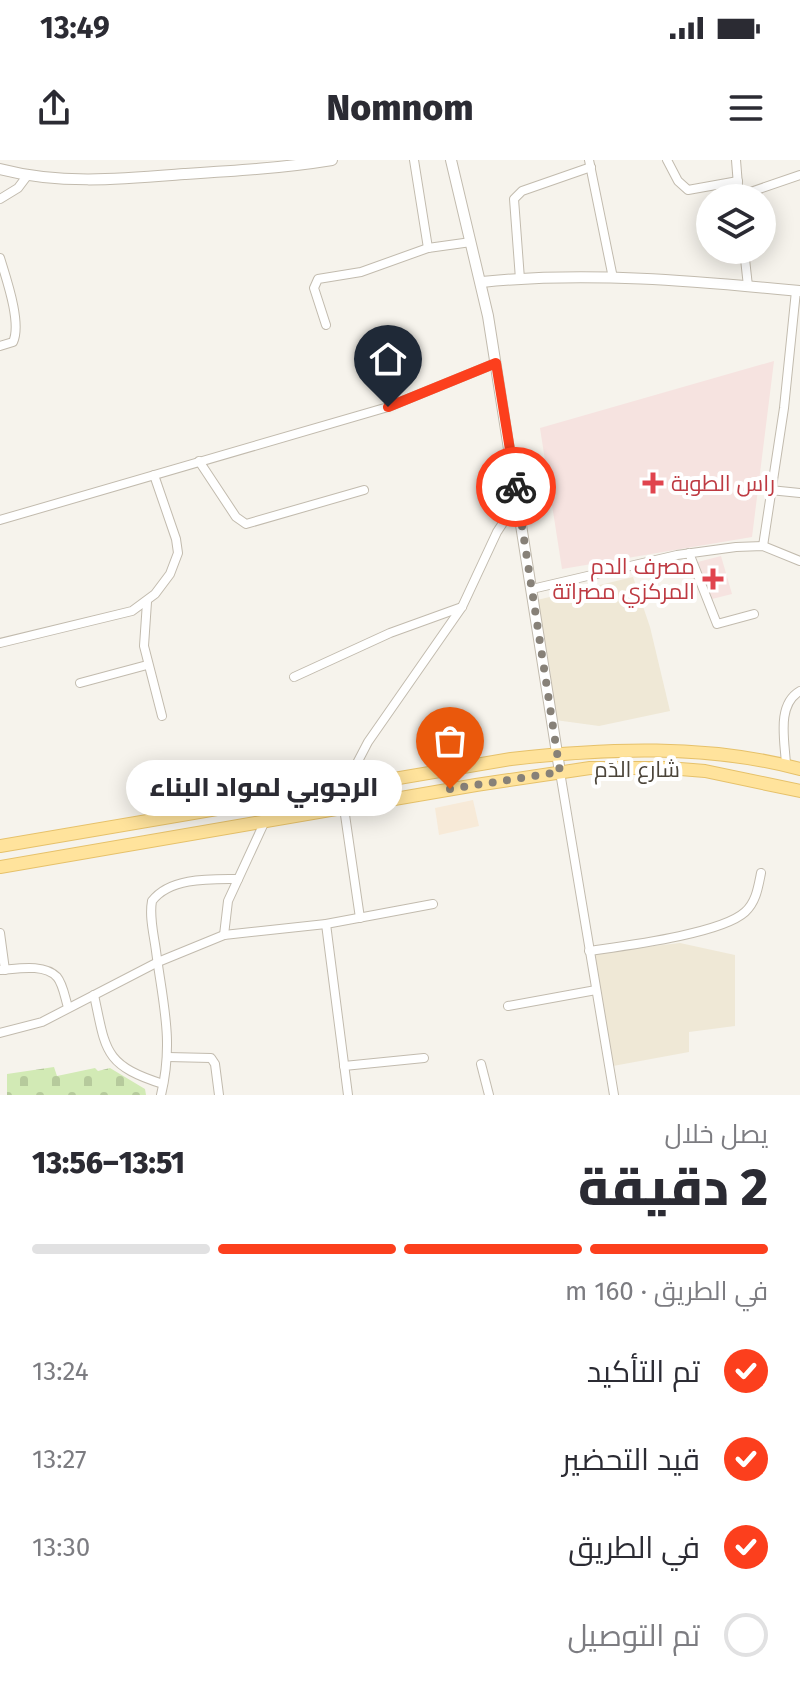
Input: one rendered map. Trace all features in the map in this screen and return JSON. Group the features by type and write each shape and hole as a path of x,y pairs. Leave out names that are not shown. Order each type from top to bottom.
{"main road":[{"name":"شارع الدَم","path":"0,846 590,750 728,755 800,769"},
{"name":"شارع الدَم","path":"0,867 560,772 652,768 705,771 750,778 800,791"}],"street":[{"path":"0,169 64,180 111,179 332,160"},
{"path":"414,160 428,248"},
{"path":"451,160 482,282 519,500 556,754 614,1095"},
{"path":"667,160 678,181 688,190 738,181"},
{"path":"736,160 738,184"},
{"path":"520,279 514,199 522,191 590,164 613,278"},
{"path":"775,184 800,175"},
{"path":"0,199 18,188 27,176"},
{"path":"326,325 314,288 318,279 361,272 428,248 471,242"},
{"path":"0,258 10,293 16,337 9,344 0,346"},
{"path":"746,264 748,286"},
{"path":"482,282 613,278 798,291 763,546"},
{"path":"0,295 10,293"},
{"path":"0,520 388,407 496,363"},
{"path":"199,461 236,517 246,524 364,490"},
{"path":"0,643 132,611 147,602 170,574 178,553 154,475"},
{"path":"770,490 800,493"},
{"path":"344,788 368,742 462,607 505,517 519,500"},
{"path":"532,589 689,553 763,546 800,561"},
{"path":"689,553 717,624 754,614"},
{"path":"147,602 143,637 147,665 162,716"},
{"path":"294,677 390,633 462,607"},
{"path":"80,683 147,665"},
{"path":"786,765 786,706 792,696 800,691"},
{"path":"344,808 360,918"},
{"path":"224,935 226,909 265,821"},
{"path":"589,951 729,923 752,905 761,873"},
{"path":"161,1095 168,1057 167,1028 151,913 153,898 163,891 192,881 238,879"},
{"path":"0,1033 42,1022 158,962 224,935 326,924 433,904"},
{"path":"326,924 348,1095"},
{"path":"0,933 3,970 39,969 56,976 68,1007"},
{"path":"508,1006 596,990"},
{"path":"94,995 101,1038 113,1058 132,1072 163,1084"},
{"path":"168,1057 211,1058 215,1064 219,1095"},
{"path":"344,1066 424,1058"},
{"path":"481,1064 489,1095"}],"shaded area":[{"name":"راس الطوبة","path":"774,361 752,537 562,569 540,428"},
{"name":"مصرف الدم المركزي مصراتة","path":"721,556 732,594 704,601 694,563"},
{"path":"633,577 650,627 670,711 599,726 555,720 550,669 537,600"},
{"path":"473,800 479,826 439,835 435,808"},
{"path":"680,943 735,955 735,1026 689,1032 689,1052 613,1066 593,953"}],"green space":[{"path":"54,1067 57,1076 110,1068 145,1089 146,1095 7,1095 7,1074"}],"way so far":[{"path":"450,789 560,772 516,487"}],"place":[{"name":"راس الطوبة","path":"653,483"},
{"name":"مصرف الدم المركزي مصراتة","path":"713,579"},
{"name":"الرجوبي لمواد البناء","path":"450,789"}],"route":[{"path":"388,407 496,363 516,487"}]}
